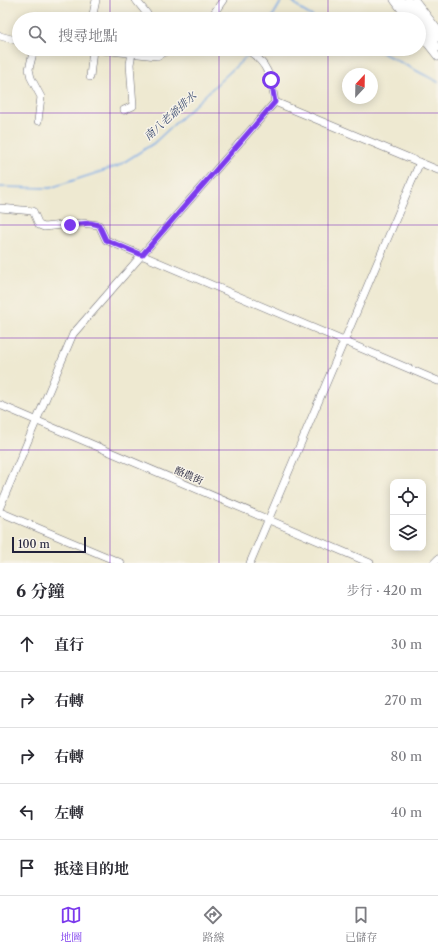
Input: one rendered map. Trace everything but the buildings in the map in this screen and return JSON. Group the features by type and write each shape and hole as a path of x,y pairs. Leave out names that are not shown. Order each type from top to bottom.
{"street":[{"path":"93,12 96,0"},
{"path":"136,0 145,12"},
{"path":"215,12 223,0"},
{"path":"394,0 403,12"},
{"path":"402,0 411,12"},
{"path":"408,0 416,12"},
{"path":"415,0 419,12"},
{"path":"426,23 438,30"},
{"path":"426,25 438,38"},
{"path":"426,28 438,48"},
{"path":"0,36 12,39"},
{"path":"426,42 438,57"},
{"path":"32,56 29,69 31,78 41,97 38,121"},
{"path":"90,77 92,56"},
{"path":"124,110 133,106 130,64 132,56"},
{"path":"257,56 266,68 275,102"},
{"path":"275,102 438,170"},
{"path":"0,507 73,334 275,102"},
{"path":"250,563 420,162"},
{"path":"0,208 33,211 39,225 44,227 81,223 99,225 106,240 438,381"},
{"name":"酪農街","path":"0,405 370,563"},
{"path":"0,512 120,563"},
{"path":"434,563 438,559"}],"waterway":[{"name":"南八老爺排水","path":"275,12 281,2 284,0"},
{"name":"南八老爺排水","path":"291,0 305,12"},
{"name":"南八老爺排水","path":"0,187 50,188 118,166 154,143 247,56"},
{"name":"南八老爺排水","path":"388,56 438,82"}],"route":[{"path":"70,225 90,223 99,225 106,240 142,255 275,102 271,80"}]}
